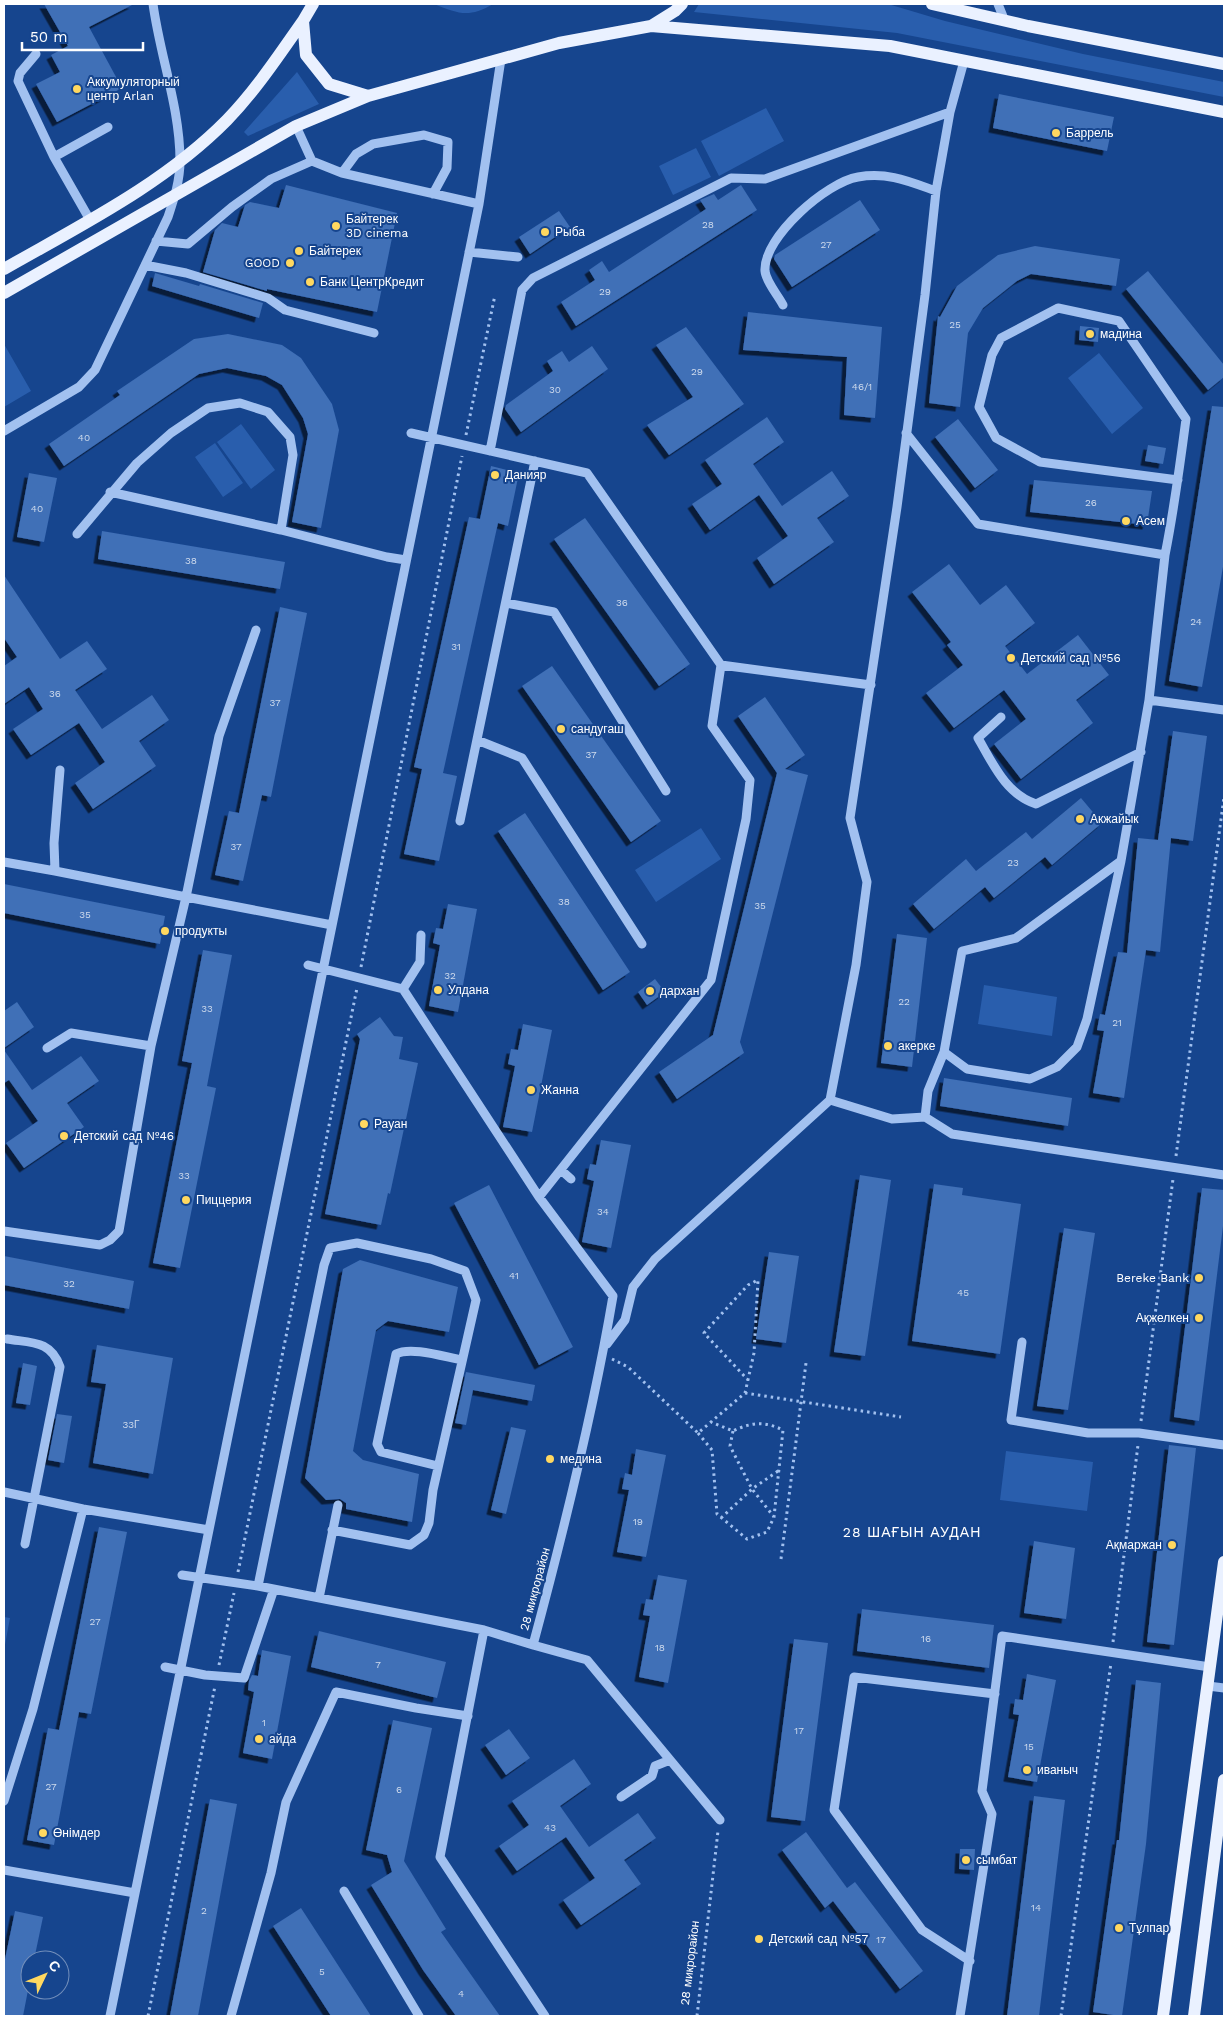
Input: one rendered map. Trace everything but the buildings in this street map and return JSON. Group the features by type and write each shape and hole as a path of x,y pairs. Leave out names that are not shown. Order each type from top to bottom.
{"main road":[{"path":"4,269 90,220 180,162 227,120 267,73 313,4"},
{"path":"651,26 675,11 682,4"},
{"path":"932,4 1028,26 1224,64"},
{"path":"303,21 306,55 329,84 368,96"},
{"path":"4,293 176,192 296,126 368,96 558,43 651,26 890,46 1224,112"},
{"path":"1163,2016 1224,1562"},
{"path":"1194,2016 1224,1780"}],"street":[{"path":"4,430 79,387 95,370 168,217 176,192 180,162 176,119 158,40 153,4"},
{"path":"998,4 1004,19"},
{"path":"36,54 20,73 18,81 54,157 90,220"},
{"path":"110,2016 479,204 501,59"},
{"path":"604,1350 625,1320 633,1287 655,1259 830,1100 856,964 868,882 850,818 871,685 925,295 936,191 950,112 964,61"},
{"path":"490,451 522,290 533,278 731,178 765,179 950,112"},
{"path":"296,126 312,160 342,173 479,204"},
{"path":"54,157 108,127"},
{"path":"342,173 356,154 373,144 424,135 448,142 447,168 433,194"},
{"path":"156,241 188,244 232,207 271,179 312,160"},
{"path":"783,304 766,274 765,266 778,237 797,214 822,193 857,177 896,176 936,191"},
{"path":"469,252 518,257"},
{"path":"145,265 195,276 268,298 285,310 374,333"},
{"path":"944,1052 967,1069 1030,1079 1057,1067 1077,1047 1087,1019 1121,861 1140,752 1149,700 1165,555 1178,480 1186,419 1119,321 1058,308 1001,338 992,355 978,406 996,438 1040,462 1178,480"},
{"path":"77,534 110,492 137,463 171,433 208,408 240,403 268,412 290,437 293,455 281,530"},
{"path":"411,433 431,436 587,473 721,665 712,726 750,780 746,819 711,980 539,1197"},
{"path":"906,433 978,524 1165,555"},
{"path":"460,822 535,461"},
{"path":"110,492 406,560"},
{"path":"506,602 554,612 666,791"},
{"path":"4,1231 100,1245 110,1240 119,1231 151,1046 186,897 218,736 256,630"},
{"path":"721,665 871,685"},
{"path":"1149,700 1224,710"},
{"path":"1001,717 978,738 1003,780 1022,800 1036,804 1140,752"},
{"path":"477,740 522,758 642,944"},
{"path":"55,871 54,843 60,770"},
{"path":"925,1117 928,1091 944,1052 962,951 1016,938 1121,861"},
{"path":"4,862 332,926"},
{"path":"308,965 403,989 420,962 420,936"},
{"name":"28 микрорайон","path":"403,989 539,1197 613,1296 604,1350 564,1530 533,1645 588,1660 720,1820"},
{"path":"47,1048 71,1033 151,1046"},
{"path":"830,1100 892,1119 925,1117 952,1134 1224,1175"},
{"path":"560,1170 571,1179"},
{"path":"258,1586 324,1265 330,1248 356,1243 431,1259 465,1271 476,1300 438,1466 430,1523 424,1535 410,1545 332,1530"},
{"path":"7,1339 46,1346 56,1355 60,1367 25,1544"},
{"path":"1022,1342 1011,1420 1088,1432 1139,1433 1224,1445"},
{"path":"438,1466 381,1452 377,1444 396,1354 402,1351 427,1353 462,1360"},
{"path":"4,1492 83,1509 209,1530"},
{"path":"319,1598 338,1505"},
{"path":"4,1802 33,1708 83,1509"},
{"path":"182,1575 258,1586 484,1630 533,1645"},
{"path":"165,1667 217,1676 244,1678 274,1589"},
{"path":"484,1630 440,1858 545,2016"},
{"path":"960,2016 992,1814 982,1791 1002,1636 1210,1666"},
{"path":"970,1961 922,1930 834,1810 854,1677 995,1694"},
{"path":"1208,1686 1224,1688"},
{"path":"231,2016 271,1873 286,1802 336,1692 468,1716"},
{"path":"621,1797 652,1776 655,1766 670,1760"},
{"path":"4,1870 135,1893"},
{"path":"344,1891 419,2016"}],"path":[{"path":"148,2016 359,978 494,295"},
{"path":"1061,2016 1112,1652 1139,1433 1224,797"},
{"path":"698,1433 745,1393 748,1380 754,1353 758,1280 748,1285 704,1333 748,1380"},
{"path":"604,1350 628,1367 698,1433 712,1450 717,1514 746,1539 767,1532 774,1517 783,1430 768,1423 744,1426 733,1431 711,1422"},
{"path":"781,1559 806,1363"},
{"path":"745,1393 901,1417"},
{"path":"733,1431 730,1446 752,1489 774,1517"},
{"path":"721,1518 752,1489 779,1471"},
{"name":"28 микрорайон","path":"697,2016 720,1820"}],"shaded area":[{"path":"434,4 493,4 477,11 464,13"},
{"path":"699,4 888,4 945,21 1083,54 1224,82 1224,97 897,33 694,12"},
{"path":"297,72 319,104 248,136 244,132"},
{"path":"766,108 784,141 719,176 701,141"},
{"path":"696,148 711,177 673,195 659,166"},
{"path":"4,344 31,391 4,407"},
{"path":"1099,353 1143,408 1112,434 1068,378"},
{"path":"241,424 275,470 251,489 217,442"},
{"path":"215,443 243,483 223,497 195,457"},
{"path":"701,828 721,859 656,902 635,870"},
{"path":"984,985 1057,997 1052,1036 978,1024"},
{"path":"1006,1451 1093,1462 1087,1511 1000,1500"},
{"path":"4,1617 10,1618 4,1650"}],"place":[{"name":"Аккумуляторный центр Arlan","path":"77,89"},
{"name":"Баррель","path":"1056,133"},
{"name":"Байтерек 3D cinema","path":"336,226"},
{"name":"Рыба","path":"545,232"},
{"name":"Байтерек","path":"299,251"},
{"name":"GOOD","path":"290,263"},
{"name":"Банк ЦентрКредит","path":"310,282"},
{"name":"мадина","path":"1090,334"},
{"name":"Данияр","path":"495,475"},
{"name":"Асем","path":"1126,521"},
{"name":"Детский сад №56","path":"1011,658"},
{"name":"сандугаш","path":"561,729"},
{"name":"Акжайык","path":"1080,819"},
{"name":"продукты","path":"165,931"},
{"name":"Улдана","path":"438,990"},
{"name":"дархан","path":"650,991"},
{"name":"акерке","path":"888,1046"},
{"name":"Жанна","path":"531,1090"},
{"name":"Рауан","path":"364,1124"},
{"name":"Детский сад №46","path":"64,1136"},
{"name":"Пиццерия","path":"186,1200"},
{"name":"Bereke Bank","path":"1199,1278"},
{"name":"Ақжелкен","path":"1199,1318"},
{"name":"медина","path":"550,1459"},
{"name":"Ақмаржан","path":"1172,1545"},
{"name":"айда","path":"259,1739"},
{"name":"иваныч","path":"1027,1770"},
{"name":"Өнімдер","path":"43,1833"},
{"name":"сымбат","path":"966,1860"},
{"name":"Тұлпар","path":"1119,1928"},
{"name":"Детский сад №57","path":"759,1939"}],"district":[{"name":"28 ШАҒЫН АУДАН","path":"912,1532"}]}
